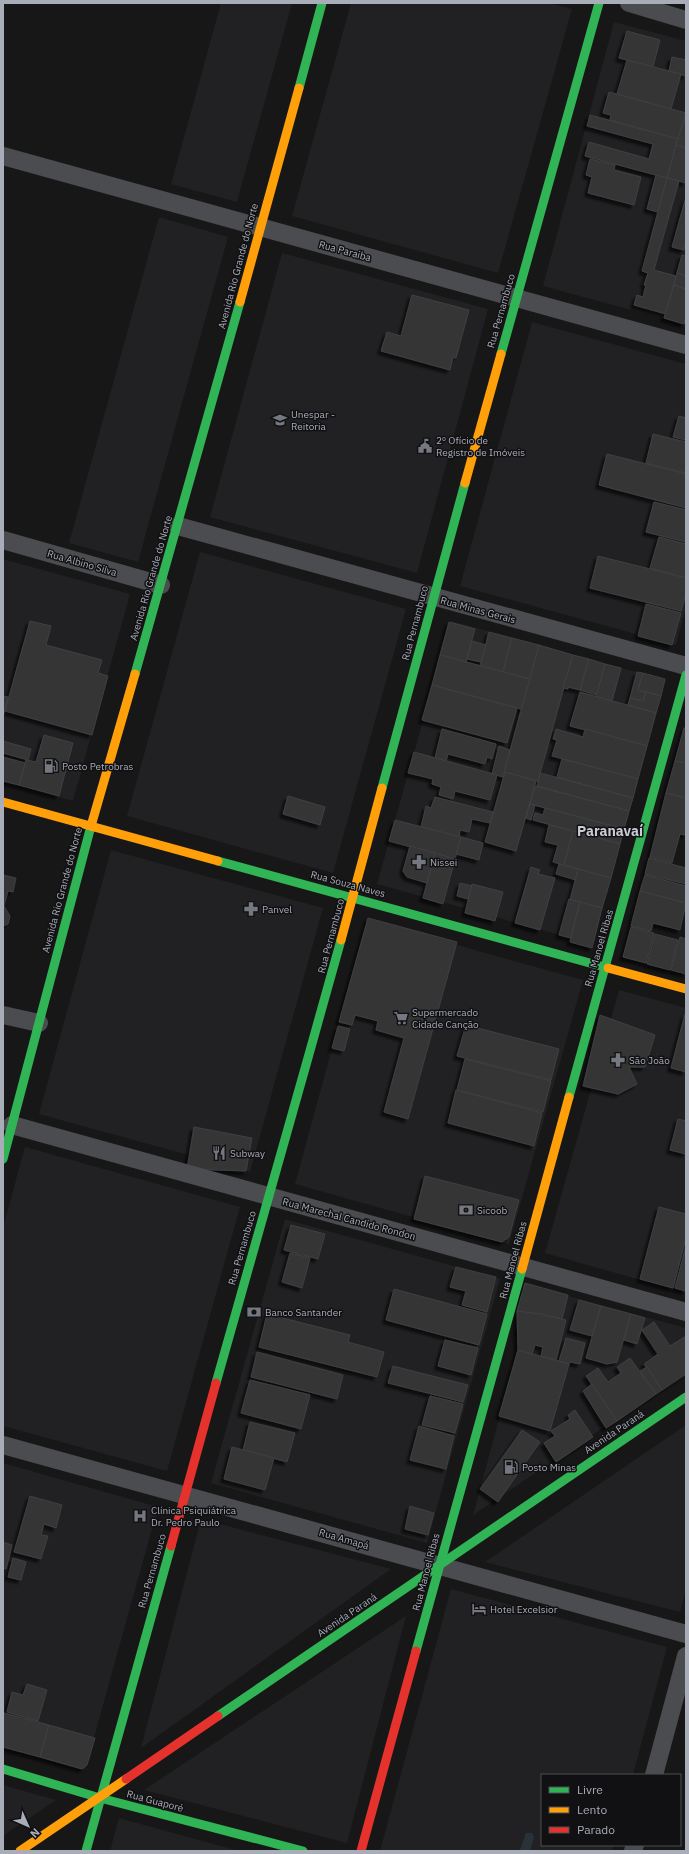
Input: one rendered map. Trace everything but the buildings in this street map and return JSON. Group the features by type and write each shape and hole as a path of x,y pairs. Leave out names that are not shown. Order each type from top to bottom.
{"street":[{"name":"Avenida Rio Grande do Norte","path":"3,1160 91,826 178,526 322,3"},
{"name":"Rua Pernambuco","path":"86,1851 268,1197 293,1115 433,598 599,3"},
{"path":"629,3 686,20"},
{"name":"Rua Paraiba","path":"3,156 686,345"},
{"name":"Rua Minas Gerais","path":"178,526 433,598 686,666"},
{"name":"Rua Albino Silva","path":"3,540 161,585"},
{"name":"Rua Manoel Ribas","path":"361,1851 686,675"},
{"name":"Rua Souza Naves","path":"3,802 353,896 686,988"},
{"path":"3,1015 39,1024"},
{"name":"Rua Marechal Candido Rondon","path":"12,1125 686,1312"},
{"name":"Avenida Paraná","path":"20,1851 100,1798 686,1397"},
{"name":"Rua Amapá","path":"3,1445 686,1634"},
{"path":"654,1774 686,1656"},
{"name":"Rua Guaporé","path":"3,1769 100,1798 303,1851"}],"shaded area":[{"path":"221,3 292,3 237,202 171,184"},
{"path":"351,3 548,3 572,9 498,273 292,216"},
{"path":"614,22 686,41 686,325 543,286"},
{"path":"159,217 228,237 138,562 69,543"},
{"path":"282,253 488,309 417,573 210,517"},
{"path":"532,322 686,364 686,607 676,645 460,586"},
{"path":"200,552 406,609 333,873 127,816"},
{"path":"3,559 130,594 73,801 3,782"},
{"path":"451,621 666,680 593,944 377,884"},
{"path":"111,850 323,908 250,1172 39,1114"},
{"path":"367,920 583,980 509,1244 295,1184"},
{"path":"619,990 686,1008 686,1293 545,1253"},
{"path":"25,1147 240,1207 167,1471 3,1426 3,1227"},
{"path":"285,1219 500,1279 427,1543 211,1483"},
{"path":"535,1287 686,1328 686,1372 473,1515"},
{"path":"686,1425 686,1588 680,1612 485,1562"},
{"path":"3,1463 158,1507 85,1770 3,1748"},
{"path":"201,1519 391,1569 141,1748"},
{"path":"451,1589 667,1647 633,1774 541,1774 541,1846 614,1846 612,1851 380,1851"},
{"path":"406,1616 347,1843 144,1790"},
{"path":"3,1785 56,1800 3,1836"},
{"path":"119,1818 239,1851 110,1851"},
{"path":"526,1833 532,1833 534,1837 530,1851 520,1850"}],"traffic: fast":[{"path":"299,88 322,3"},
{"path":"501,354 599,3"},
{"path":"135,674 240,302"},
{"path":"382,788 465,483"},
{"path":"569,1097 686,675"},
{"path":"3,1159 91,826"},
{"path":"218,861 608,968"},
{"path":"216,1383 341,940"},
{"path":"416,1651 522,1269"},
{"path":"218,1716 686,1397"},
{"path":"86,1851 171,1546"},
{"path":"3,1769 100,1798 303,1851"}],"traffic: slow":[{"path":"240,302 299,88"},
{"path":"465,483 501,354"},
{"path":"91,826 135,674"},
{"path":"341,940 382,788"},
{"path":"3,802 218,861"},
{"path":"608,968 686,989"},
{"path":"522,1269 569,1097"},
{"path":"20,1851 126,1779"}],"traffic: jam":[{"path":"171,1546 216,1383"},
{"path":"361,1851 416,1651"},
{"path":"126,1779 218,1716"}],"place":[{"name":"Unespar - Reitoria","path":"280,420"},
{"name":"2º Ofício de Registro de Imóveis","path":"425,446"},
{"name":"Posto Petrobras","path":"51,766"},
{"name":"Nissei","path":"419,862"},
{"name":"Panvel","path":"251,909"},
{"name":"Supermercado Cidade Canção","path":"401,1018"},
{"name":"São João","path":"618,1060"},
{"name":"Subway","path":"219,1153"},
{"name":"Sicoob","path":"466,1210"},
{"name":"Banco Santander","path":"254,1312"},
{"name":"Posto Minas","path":"511,1467"},
{"name":"Clínica Psiquiátrica Dr. Pedro Paulo","path":"140,1516"},
{"name":"Hotel Excelsior","path":"479,1609"}],"district":[{"name":"Paranavaí","path":"610,831"}]}
